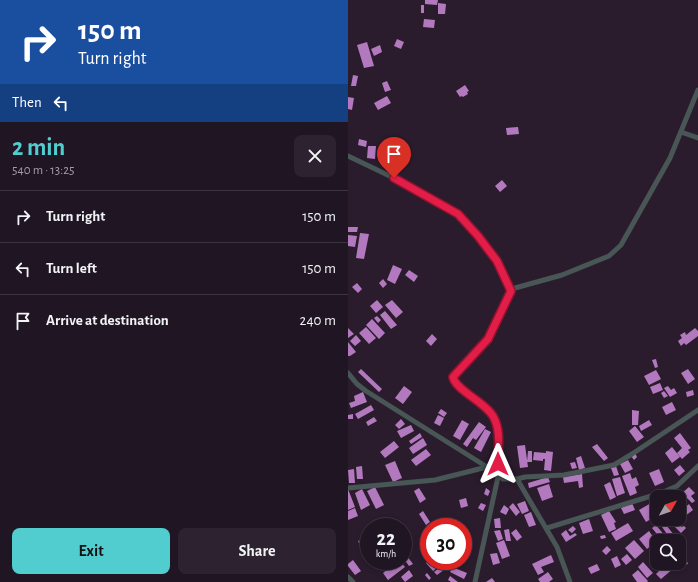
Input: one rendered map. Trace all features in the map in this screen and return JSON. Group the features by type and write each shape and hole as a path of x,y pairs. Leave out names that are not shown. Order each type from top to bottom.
{"street":[{"path":"475,582 498,477 497,426 494,418 485,406 456,383 453,377 488,339 511,291 520,286 569,272 609,256 617,248 624,239 670,158 698,90"},
{"path":"681,132 698,138"},
{"path":"348,156 394,178 458,214 478,236 497,261 511,291"},
{"path":"348,373 366,391 487,467 498,477 503,479 564,475 614,465 698,410"},
{"path":"547,528 661,493 677,486 698,466"},
{"path":"348,488 435,480 487,467"},
{"path":"517,479 557,547 570,582"},
{"path":"348,577 353,582"}],"building":[{"path":"425,0 438,0 437,5 425,4"},
{"path":"438,3 446,4 445,14 438,14"},
{"path":"421,5 424,5 424,13 421,13"},
{"path":"424,19 435,20 434,28 423,27"},
{"path":"397,39 404,42 401,49 394,46"},
{"path":"367,42 374,66 364,68 357,45"},
{"path":"380,45 382,52 374,56 371,49"},
{"path":"353,75 358,76 356,86 351,86"},
{"path":"387,81 391,90 385,92 382,83"},
{"path":"465,85 469,91 467,92 468,94 460,97 456,91"},
{"path":"387,96 391,103 378,110 374,103"},
{"path":"348,97 354,98 352,110 348,109"},
{"path":"518,127 519,134 507,135 506,128"},
{"path":"359,139 367,141 366,147 358,145"},
{"path":"368,146 376,146 375,159 367,158"},
{"path":"382,146 390,151 387,157 378,152"},
{"path":"395,156 404,157 402,169 394,168"},
{"path":"502,180 507,186 500,192 495,186"},
{"path":"348,227 358,227 357,232 348,232"},
{"path":"360,233 369,234 364,259 356,258"},
{"path":"348,235 357,236 355,247 348,246"},
{"path":"393,265 402,269 395,284 387,280"},
{"path":"409,270 418,276 414,282 405,275"},
{"path":"383,279 387,284 383,288 379,283"},
{"path":"357,283 362,289 358,293 352,287"},
{"path":"377,300 383,307 376,313 370,306"},
{"path":"392,300 403,312 396,318 385,305"},
{"path":"385,311 397,325 391,329 380,315"},
{"path":"377,316 381,320 378,323 374,318"},
{"path":"372,319 385,333 379,339 366,325"},
{"path":"366,327 376,338 369,344 359,333"},
{"path":"348,328 354,334 348,338"},
{"path":"695,328 698,331 698,336 686,345 684,343 681,346 678,341 682,338 680,335 685,332 686,335"},
{"path":"432,334 437,339 431,346 426,341"},
{"path":"356,335 361,341 355,346 350,341"},
{"path":"348,342 356,352 350,356 348,356"},
{"path":"656,359 658,367 655,368 652,360"},
{"path":"361,369 382,389 379,392 358,372"},
{"path":"688,369 695,379 688,384 681,373"},
{"path":"656,370 661,379 649,385 644,376"},
{"path":"660,383 663,390 653,394 650,387"},
{"path":"404,386 412,392 403,404 395,398"},
{"path":"668,386 671,390 674,388 677,393 670,397 664,388"},
{"path":"693,390 694,395 687,397 686,392"},
{"path":"664,391 668,396 664,398 661,393"},
{"path":"363,392 367,402 351,408 349,403 355,401 354,396"},
{"path":"672,402 676,410 666,415 662,407"},
{"path":"371,405 374,410 358,419 355,414"},
{"path":"441,409 447,413 444,417 438,413"},
{"path":"632,410 639,411 638,425 632,425"},
{"path":"353,414 353,419 348,419 348,415"},
{"path":"438,415 444,418 440,426 434,423"},
{"path":"374,417 377,421 368,426 366,422"},
{"path":"401,419 405,424 399,429 395,425"},
{"path":"462,420 469,424 460,440 453,436"},
{"path":"649,420 652,425 641,431 639,426"},
{"path":"479,422 486,427 476,440 473,438 467,447 463,444"},
{"path":"411,425 414,431 401,438 397,431"},
{"path":"635,426 644,437 637,442 629,431"},
{"path":"485,429 491,432 481,452 474,448"},
{"path":"420,433 422,437 411,444 409,441"},
{"path":"680,433 691,448 688,450 690,452 682,459 677,453 682,448 674,438"},
{"path":"423,438 427,445 413,454 409,448"},
{"path":"394,441 399,447 385,458 380,452"},
{"path":"597,444 608,458 604,461 592,447"},
{"path":"525,445 528,467 520,468 517,446"},
{"path":"672,447 680,457 672,463 665,453"},
{"path":"426,449 431,455 416,466 411,460"},
{"path":"528,451 532,451 532,462 527,462"},
{"path":"546,451 553,452 551,471 544,470 545,459 543,459 543,461 533,460 534,452 546,453"},
{"path":"635,453 637,457 634,460 631,456"},
{"path":"581,456 585,468 579,470 576,458"},
{"path":"628,460 633,469 625,473 620,464"},
{"path":"395,461 402,478 393,482 385,465"},
{"path":"575,462 577,468 572,469 570,463"},
{"path":"680,465 685,471 679,476 674,470"},
{"path":"362,466 363,479 357,479 356,467"},
{"path":"616,466 619,475 614,476 611,468"},
{"path":"354,469 355,483 349,483 348,470"},
{"path":"659,469 664,482 655,486 649,473"},
{"path":"630,473 632,479 636,477 639,485 635,487 637,493 630,496 622,476"},
{"path":"582,474 583,487 579,488 578,481 564,483 563,477"},
{"path":"548,477 550,482 529,488 528,483"},
{"path":"620,477 625,493 617,496 612,479"},
{"path":"610,482 616,497 610,500 604,485"},
{"path":"549,484 553,497 542,501 537,488"},
{"path":"375,487 384,505 376,509 367,491"},
{"path":"689,487 695,493 691,496 695,501 692,503 686,497 686,490"},
{"path":"419,488 426,499 420,503 414,491"},
{"path":"486,488 490,491 488,496 484,494"},
{"path":"348,489 355,507 348,510"},
{"path":"362,489 370,505 361,510 355,493"},
{"path":"466,498 468,506 461,508 459,500"},
{"path":"525,501 529,511 522,514 517,504"},
{"path":"481,503 486,505 483,511 478,508"},
{"path":"513,503 520,512 516,516 509,507"},
{"path":"632,503 635,510 624,514 621,508"},
{"path":"650,504 650,520 646,522 639,510"},
{"path":"689,504 693,510 686,515 686,507"},
{"path":"504,505 509,509 506,515 500,512"},
{"path":"355,508 358,516 348,520 348,511"},
{"path":"423,511 427,518 422,518 419,514"},
{"path":"609,511 616,522 614,523 616,529 609,532 601,515"},
{"path":"531,512 536,525 529,527 524,515"},
{"path":"500,518 501,528 495,528 494,519"},
{"path":"589,519 593,531 583,534 579,523"},
{"path":"628,523 633,531 616,541 611,533"},
{"path":"573,526 576,529 572,533 568,530"},
{"path":"657,526 663,534 657,534 652,528"},
{"path":"667,526 673,534 667,534 662,527"},
{"path":"674,526 684,526 686,528 681,533"},
{"path":"509,529 511,541 506,541 504,530"},
{"path":"516,529 522,537 517,541 511,533"},
{"path":"500,530 503,539 498,541 494,531"},
{"path":"566,530 570,536 575,533 577,535 566,542 561,534"},
{"path":"649,531 651,534 650,546 647,549 639,539"},
{"path":"605,535 606,538 601,539 600,536"},
{"path":"504,540 510,556 502,559 496,543"},
{"path":"634,540 644,551 635,559 625,548"},
{"path":"607,546 611,550 606,555 602,551"},
{"path":"497,553 500,563 493,565 490,554"},
{"path":"627,554 632,560 626,565 621,559"},
{"path":"551,555 554,562 541,567 544,572 538,575 532,564"},
{"path":"617,556 621,565 615,568 611,559"},
{"path":"353,560 361,571 355,575 348,564"},
{"path":"643,562 653,573 647,578 638,567"},
{"path":"597,564 600,570 591,574 588,568"},
{"path":"387,570 401,570 388,580 383,573"},
{"path":"409,570 413,576 405,582 401,577"},
{"path":"436,570 444,570 437,575 434,572"},
{"path":"451,570 460,570 467,573 464,579 450,572"},
{"path":"638,570 648,581 647,582 637,582 632,575"},
{"path":"660,570 672,570 661,579 656,574"},
{"path":"548,572 553,579 549,582 540,582 538,579"},
{"path":"427,573 431,578 429,580 425,575"},
{"path":"450,576 458,582 451,582 448,580"},
{"path":"492,578 495,582 486,582"}],"route":[{"path":"394,178 458,214 478,236 497,261 511,291 488,339 453,377 456,383 491,412 497,426 498,464"}]}
